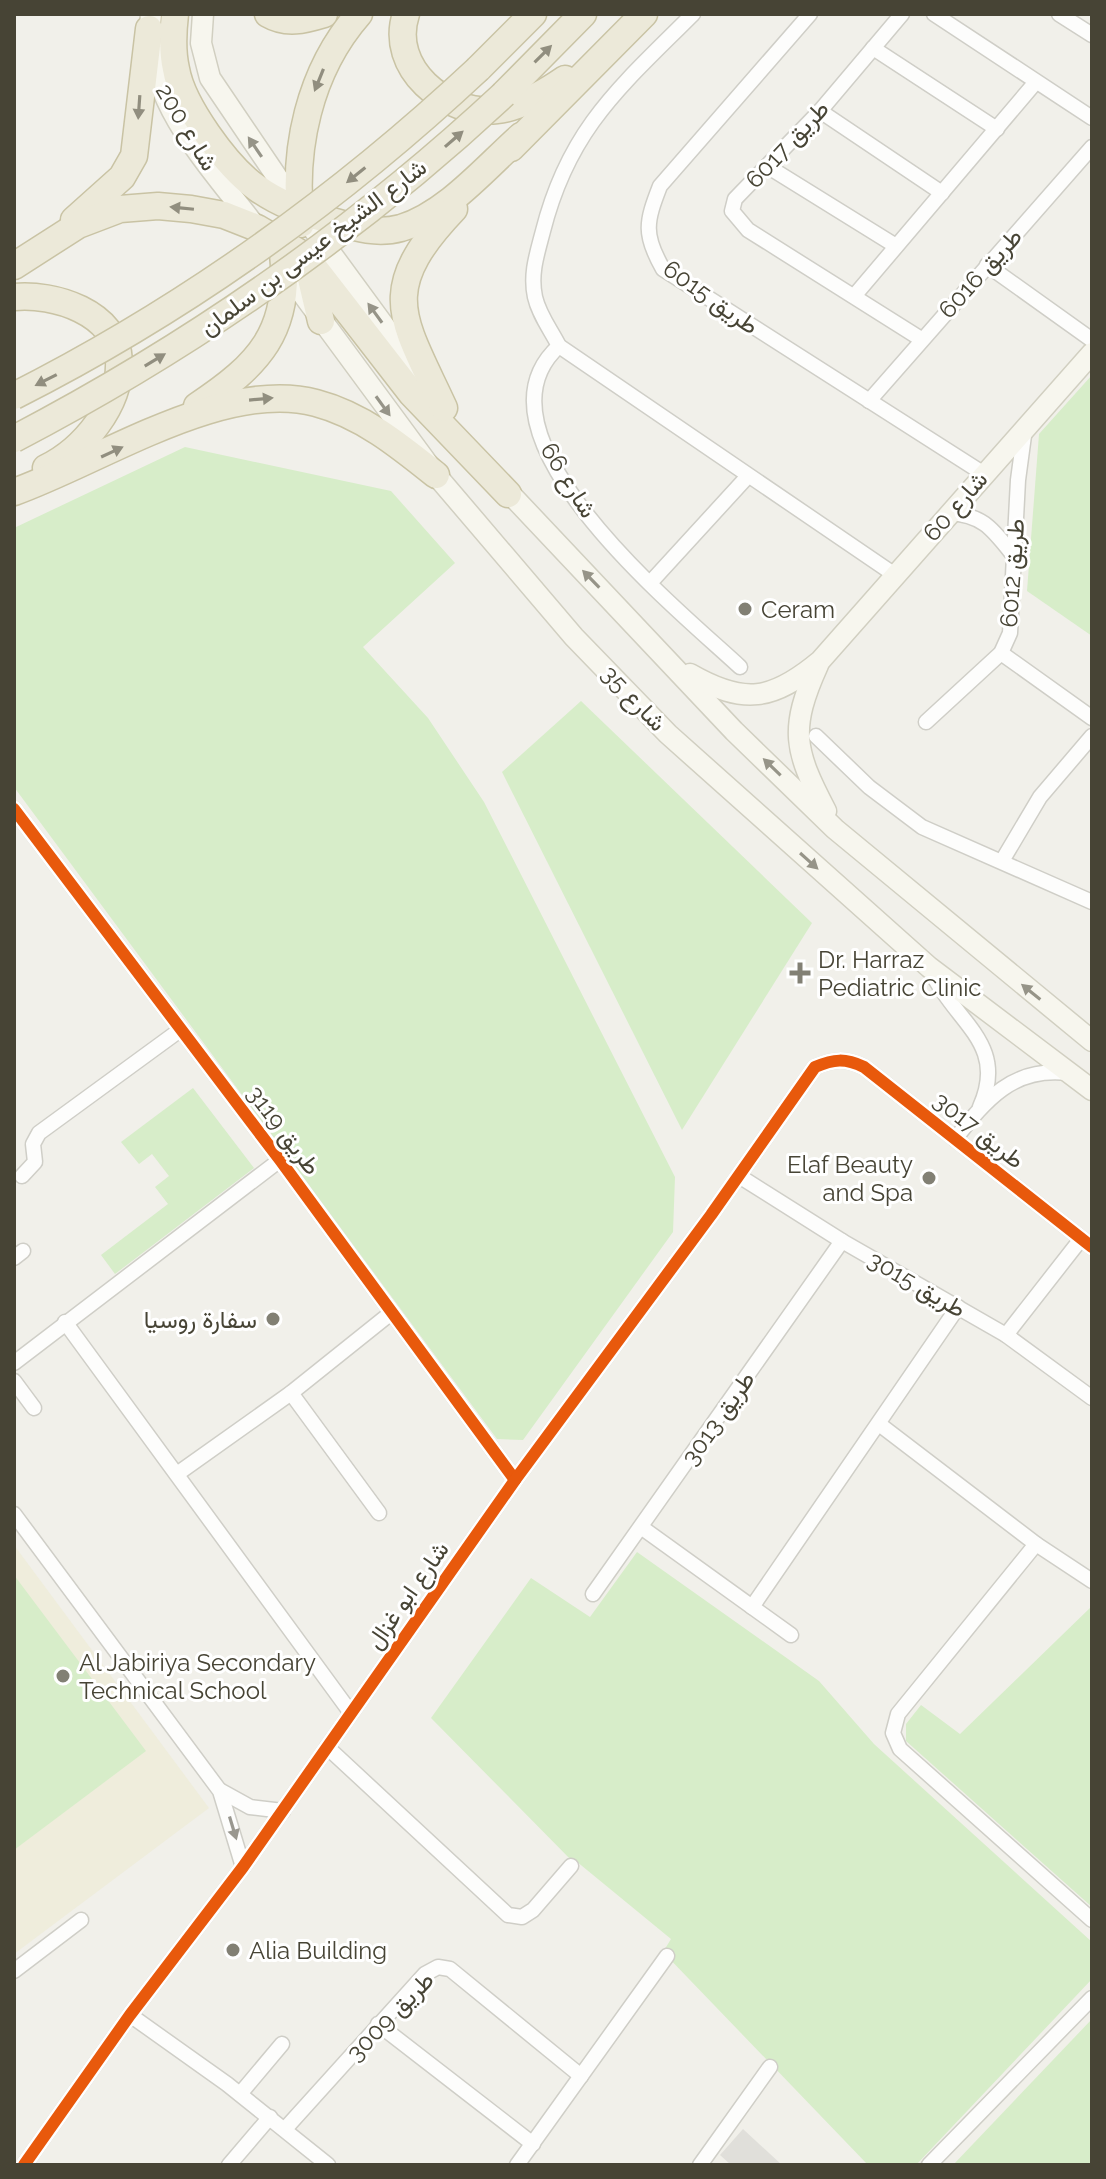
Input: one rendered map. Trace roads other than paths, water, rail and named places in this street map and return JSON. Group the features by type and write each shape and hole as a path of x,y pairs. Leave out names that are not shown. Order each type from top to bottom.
{"highway":[{"path":"175,14 176,69 193,109 234,167 257,188 274,186"},
{"path":"268,14 279,20 300,21 324,14"},
{"path":"161,429 221,389 257,358 272,339 295,263 300,211 298,173 307,110 327,61 359,14"},
{"path":"406,14 402,43 410,67 428,86 460,108 498,111 528,101 620,39"},
{"name":"شارع الشيخ عيسى بن سلمان","path":"14,396 104,349 198,291 290,227 402,138 533,14"},
{"name":"شارع الشيخ عيسى بن سلمان","path":"14,439 94,397 227,315 372,209 504,94 583,14"},
{"path":"274,186 300,211 360,230 399,228 420,220 446,202 521,136 644,14"},
{"path":"14,266 100,198 122,177 134,156 150,22"},
{"path":"444,408 408,327 402,307 403,282 418,251 521,136"},
{"path":"274,186 281,240 321,321"},
{"path":"40,247 78,225 132,208 191,209 224,215 281,240"},
{"path":"295,263 412,394 508,494"},
{"path":"14,297 51,298 80,308 105,331 116,346 119,360 112,397 89,435 52,465 14,484"},
{"path":"14,492 215,407 284,398 317,403 386,435 436,475"}],"main road":[{"name":"شارع 200","path":"203,14 201,43 210,78 274,186"},
{"name":"شارع 200","path":"150,22 153,69 170,109 257,228"},
{"name":"شارع 35","path":"300,211 508,494 835,829 1092,1041"},
{"path":"257,228 295,263"},
{"name":"شارع 35","path":"321,321 436,475 574,637 668,734 929,967 1092,1090"},
{"name":"شارع 60","path":"820,661 1092,353"},
{"path":"670,662 719,690 747,696 770,693 799,678 820,661"},
{"path":"820,661 802,702 797,725 805,770 835,829"}],"street":[{"path":"693,14 601,109 557,179 533,281 541,316 559,346 895,575"},
{"name":"طريق 6015","path":"810,14 660,186 647,219 649,246 663,269 984,474"},
{"name":"طريق 6017","path":"902,14 820,111 735,199 732,211 738,221 921,339"},
{"path":"934,14 1092,118"},
{"path":"1059,14 1092,35"},
{"path":"873,48 997,129"},
{"path":"855,295 1035,83"},
{"path":"820,111 942,193"},
{"name":"طريق 6016","path":"869,401 1092,147"},
{"path":"767,166 896,246"},
{"path":"987,265 1092,340"},
{"name":"شارع 66","path":"559,346 543,365 535,391 537,427 558,474 586,513 650,583 740,667"},
{"name":"طريق 6012","path":"1025,428 1010,633 1001,653 1092,718"},
{"path":"650,583 748,476"},
{"path":"949,513 971,514 986,524 1014,556"},
{"path":"926,722 1001,653"},
{"path":"816,736 869,787 922,827 1092,902"},
{"path":"1002,861 1040,797 1092,736"},
{"name":"طريق 3119","path":"14,809 280,1160 515,1480"},
{"path":"929,967 946,996 979,1037 986,1055 988,1083 980,1107"},
{"path":"22,1176 35,1162 36,1136 180,1030"},
{"name":"طريق 3017","path":"833,1059 848,1060 864,1067 1087,1243 1006,1335"},
{"name":"شارع ابو غزال","path":"24,2165 130,2015 243,1867 515,1480 739,1176 802,1081 815,1067 833,1059"},
{"path":"955,1139 980,1107 1004,1084 1019,1077 1052,1071 1069,1073"},
{"path":"14,1363 280,1160"},
{"name":"طريق 3015","path":"739,1176 842,1241 1006,1335 1092,1398"},
{"name":"طريق 3013","path":"593,1594 842,1241"},
{"path":"752,1607 958,1307"},
{"path":"177,1474 291,1393 391,1313"},
{"path":"65,1322 351,1713"},
{"path":"14,1381 34,1408"},
{"path":"291,1393 379,1513"},
{"path":"879,1424 1036,1544 1092,1581"},
{"path":"14,1514 220,1791 243,1867"},
{"path":"641,1527 791,1635"},
{"path":"1036,1544 898,1714 893,1733 900,1749 1092,1920"},
{"path":"327,1747 508,1915 522,1917 533,1910 571,1866"},
{"path":"220,1791 250,1807 283,1811"},
{"path":"14,1971 81,1920"},
{"path":"517,2165 667,1956"},
{"name":"طريق 3009","path":"285,2129 425,1974 438,1967 450,1969 581,2076"},
{"path":"929,2165 1092,1998"},
{"path":"130,2015 240,2094 328,2165"},
{"path":"378,2024 533,2144"},
{"path":"240,2094 282,2044"},
{"path":"705,2163 770,2067"},
{"path":"229,2165 270,2117"}],"place":[{"name":"Ceram","path":"745,609"},
{"name":"Dr. Harraz Pediatric Clinic","path":"800,973"},
{"name":"Elaf Beauty and Spa","path":"929,1178"},
{"name":"سفارة روسيا","path":"273,1319"},
{"name":"Al Jabiriya Secondary Technical School","path":"63,1676"},
{"name":"Alia Building","path":"233,1950"}]}
